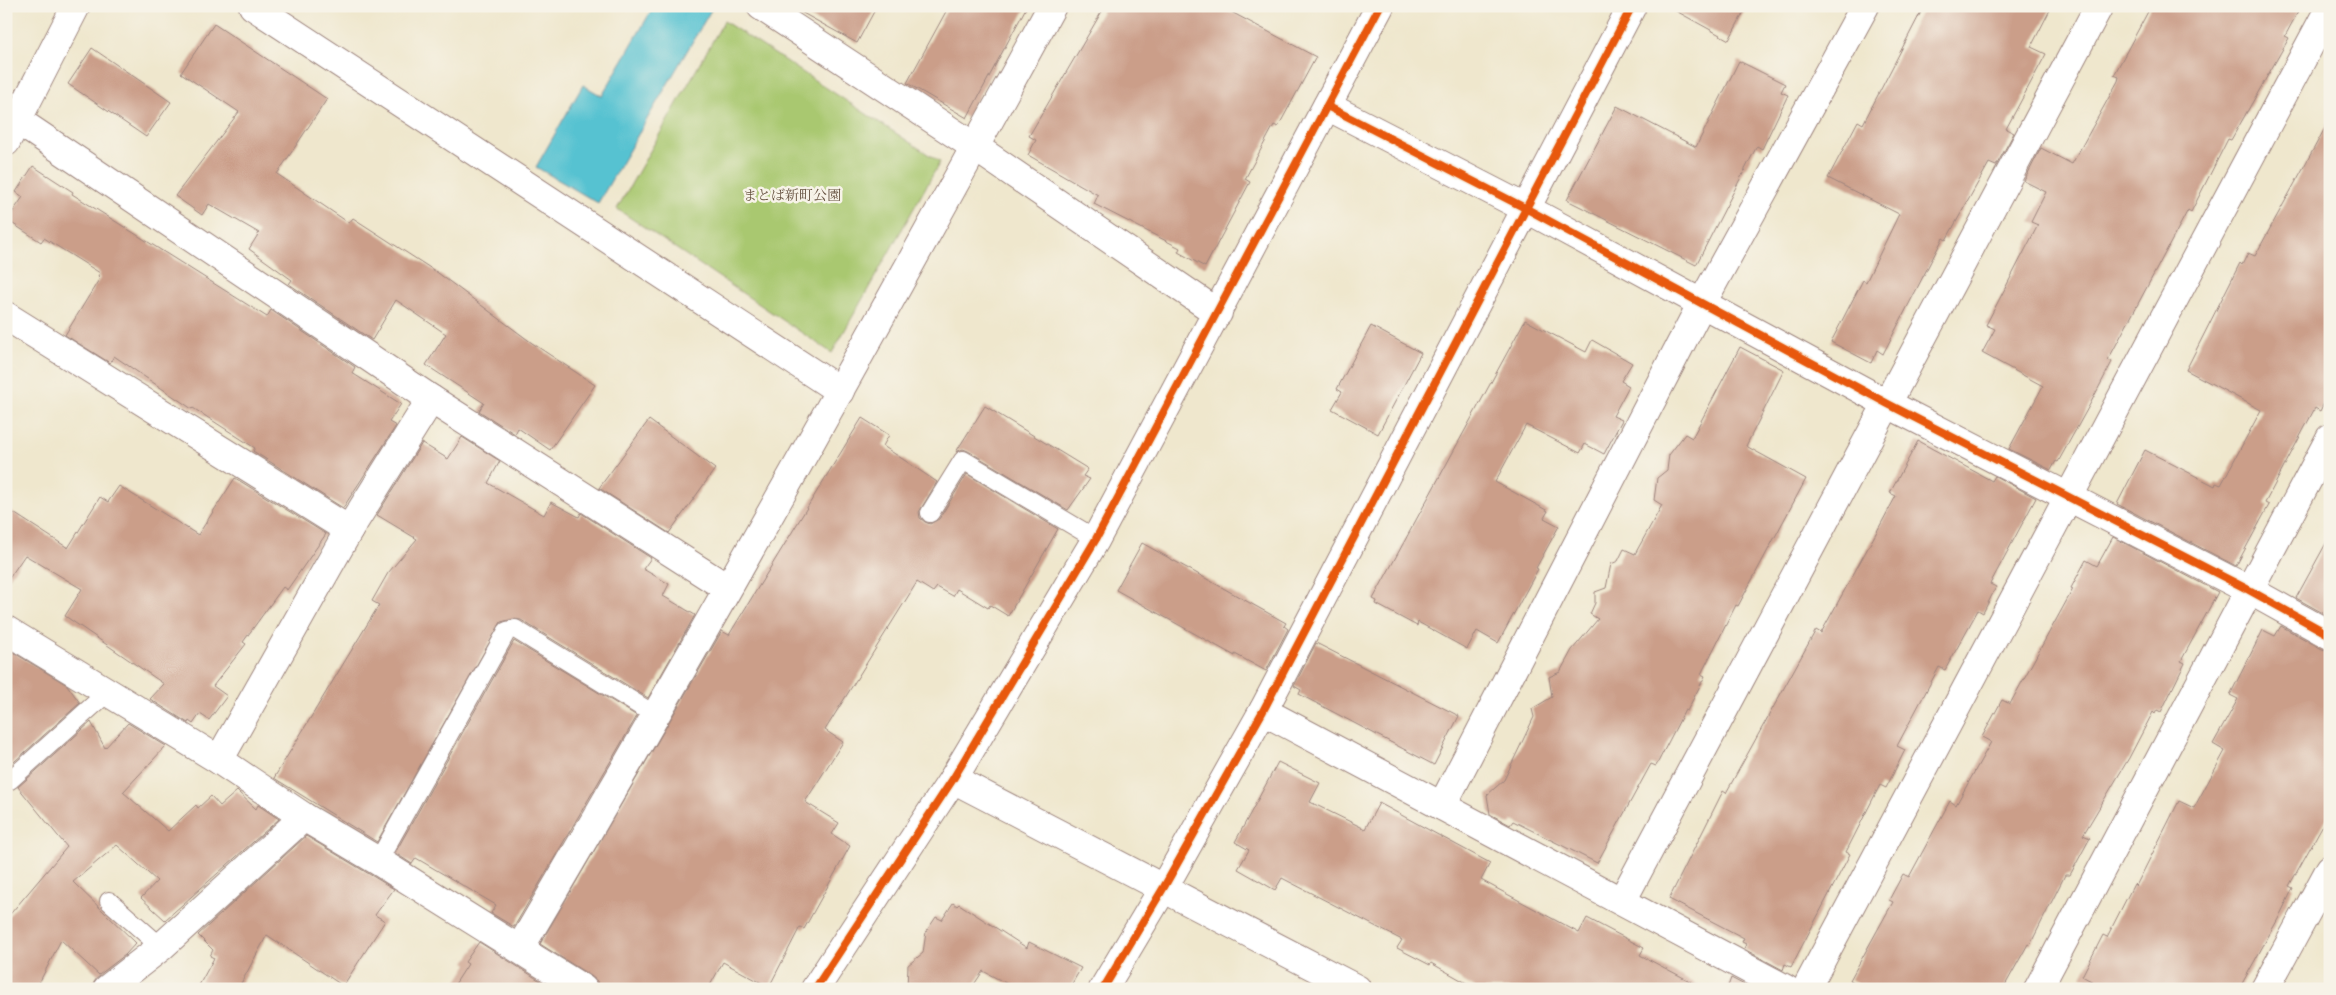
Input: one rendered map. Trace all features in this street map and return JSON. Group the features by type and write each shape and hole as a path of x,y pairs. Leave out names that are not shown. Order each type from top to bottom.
{"street":[{"path":"76,6 11,131 728,588"},
{"path":"253,6 840,391"},
{"path":"761,6 1218,312"},
{"path":"520,948 840,391 1052,6"},
{"path":"816,989 953,779 1096,539 1380,6"},
{"path":"1103,989 1164,887 1263,711 1632,6"},
{"path":"1442,806 1702,303 1865,6"},
{"path":"1622,901 2099,6"},
{"path":"1806,989 2330,7"},
{"path":"1327,106 1527,209 1888,404 2249,590 2330,635"},
{"path":"6,316 349,530"},
{"path":"219,760 349,530 431,400"},
{"path":"2038,989 2330,438"},
{"path":"6,630 219,760 304,817 378,860 583,989"},
{"path":"1263,711 1786,989"},
{"path":"953,779 1357,989"},
{"path":"107,989 161,948 304,817"},
{"path":"2265,989 2330,869"}],"lane":[{"path":"930,513 963,460 1096,539"},
{"path":"378,860 508,631 515,629 655,715"},
{"path":"10,780 108,692"},
{"path":"109,901 161,948"}],"green space":[{"name":"まとば新町公園","path":"724,21 940,162 832,353 617,209"}],"water":[{"path":"654,6 704,6 711,10 598,203 536,167 583,85 602,96"}],"building":[{"path":"790,6 877,6 857,43"},
{"path":"949,6 1027,6 967,118 907,83"},
{"path":"1105,6 1220,6 1316,57 1278,127 1274,125 1245,179 1250,182 1205,267 1178,252 1180,248 1094,204 1098,195 1028,155 1036,140 1029,136"},
{"path":"1667,6 1747,6 1729,40"},
{"path":"1924,6 2052,6 2031,47 2046,54 2006,129 2014,133 1996,166 1989,163 1946,240 1943,238 1883,354 1877,350 1871,363 1831,342 1863,280 1866,282 1899,214 1828,178 1858,121 1863,124"},
{"path":"2151,6 2301,6 2285,36 2289,38 2231,140 2228,139 2191,212 2188,210 2108,360 2112,362 2089,406 2058,462 2056,461 2051,470 2009,449 2043,386 1982,353 1995,329 1986,325 2038,225 2031,222 2046,192 2024,181 2041,148 2072,164 2118,81 2119,77 2114,75"},
{"path":"214,24 327,99 277,174 349,223 353,218 438,273 532,343 595,385 550,450 518,428 515,434 479,411 484,403 426,365 446,334 396,300 372,340 289,284 292,280 249,249 259,233 209,204 202,215 175,196 239,112 181,73"},
{"path":"92,48 171,102 146,137 68,84"},
{"path":"1739,61 1785,84 1781,92 1788,95 1762,149 1757,146 1696,265 1567,200 1617,106 1696,147"},
{"path":"2330,119 2330,391 2320,411 2315,408 2265,503 2269,505 2236,566 2117,504 2145,450 2215,486 2216,483 2221,485 2261,410 2186,370 2240,263 2242,265 2248,253 2255,256"},
{"path":"33,166 73,192 72,194 267,317 271,310 355,367 352,373 401,404 389,422 396,426 343,508 253,451 255,448 192,409 114,356 110,363 65,335 100,278 98,276 100,273 44,238 41,242 7,220 23,197 16,192"},
{"path":"1525,320 1586,352 1592,340 1632,363 1621,381 1629,386 1613,416 1622,420 1604,454 1585,444 1580,453 1526,425 1495,482 1548,511 1544,518 1559,526 1498,643 1477,631 1467,649 1418,622 1417,626 1376,604 1377,601 1373,599"},
{"path":"1371,326 1421,353 1378,434 1332,409 1342,392 1337,389"},
{"path":"1740,347 1784,370 1746,446 1806,479 1738,606 1736,605 1701,674 1705,676 1687,711 1685,710 1656,766 1651,764 1597,863 1513,821 1510,825 1490,814 1487,795 1504,780 1534,717 1532,709 1552,697 1549,677 1560,672 1572,650 1598,619 1590,614 1595,603 1595,592 1606,588 1611,564 1618,561 1624,549 1635,554 1662,505 1654,500 1657,478 1667,470 1669,455 1685,434 1692,438"},
{"path":"985,406 1088,469 1083,476 1090,479 1068,510 968,451 963,449 956,452"},
{"path":"862,418 889,435 883,446 937,482 919,512 920,518 925,522 930,524 939,519 967,474 1058,529 1008,616 990,605 988,608 957,589 953,596 937,587 933,592 917,582 825,730 843,742 805,802 839,823 832,834 850,846 804,929 800,927 769,987 723,962 708,989 598,989 597,981 591,976 540,944 722,631 729,635"},
{"path":"649,420 715,469 669,533 599,488"},
{"path":"462,437 500,461 488,483 544,515 551,502 579,517 581,513 651,558 643,569 669,584 663,596 695,615 648,698 521,620 513,619 501,622 377,842 274,778 379,605 372,601 388,573 417,539 377,515 422,443 448,459"},
{"path":"1918,441 1992,481 1995,476 2036,498 1990,584 1996,587 1983,613 1978,610 1945,670 1939,667 1897,746 1905,750 1886,788 1880,785 1846,852 1850,854 1791,967 1785,964 1783,970 1744,949 1746,944 1742,942 1744,938 1669,899 1723,791 1726,793 1816,630 1821,633 1875,535 1896,496 1890,493"},
{"path":"235,478 326,534 287,590 283,587 243,642 246,644 213,686 227,696 209,720 200,714 193,724 189,721 188,723 150,699 164,684 65,616 82,589 25,555 6,583 6,508 68,548 100,497 108,502 119,486 198,535"},
{"path":"2330,536 2330,617 2296,598"},
{"path":"2113,537 2218,592 2181,661 2185,663 2161,712 2157,710 2155,714 2153,712 2129,758 2083,835 2090,838 2070,875 2065,875 2030,945 2028,944 2003,989 1867,989 1850,980 1893,902 1889,900 1903,874 1909,877 1950,801 1956,805 1991,742 1982,737 2002,700 2010,704 2073,589 2071,588 2086,560 2097,566"},
{"path":"1142,543 1286,623 1284,626 1288,629 1266,671 1235,654 1235,656 1116,590"},
{"path":"2281,626 2322,649 2330,651 2330,812 2289,886 2293,888 2278,919 2239,989 2106,989 2082,976 2103,935 2107,937 2134,884 2136,886 2179,801 2194,808 2225,751 2213,744 2238,699 2230,695 2263,630 2275,636"},
{"path":"514,641 637,716 514,927 491,913 496,905 416,858 412,864 395,853"},
{"path":"1316,643 1459,716 1434,765 1299,694 1301,690 1294,686"},
{"path":"6,648 67,685 80,703 6,769"},
{"path":"91,722 105,748 128,723 166,746 123,792 168,831 196,805 198,808 211,796 220,806 237,791 256,809 258,805 279,819 165,920 141,898 157,881 117,845 73,882 136,943 125,955 99,975 61,940 36,989 6,989 6,919 67,847 18,787"},
{"path":"1278,762 1320,783 1310,802 1365,829 1379,803 1490,863 1481,880 1579,933 1587,918 1644,948 1640,955 1705,989 1477,989 1431,963 1430,965 1397,948 1402,940 1282,878 1275,890 1238,869 1249,850 1235,842"},
{"path":"306,836 394,889 375,915 385,921 343,986 267,935 238,989 197,989 214,958 210,956 213,950 198,935"},
{"path":"953,903 957,906 959,904 1027,948 1029,942 1081,968 1069,989 1017,989 983,971 971,989 907,989 908,965 923,953 926,932 936,917 942,920"},
{"path":"479,942 553,989 452,989 468,964 465,962"},
{"path":"1731,978 1752,989 1727,989"}],"cycle path":[{"path":"815,989 953,779 1096,539 1380,6"},
{"path":"1103,989 1164,887 1263,711 1632,6"},
{"path":"1327,106 1527,209 1888,404 2249,590 2330,635"}]}
